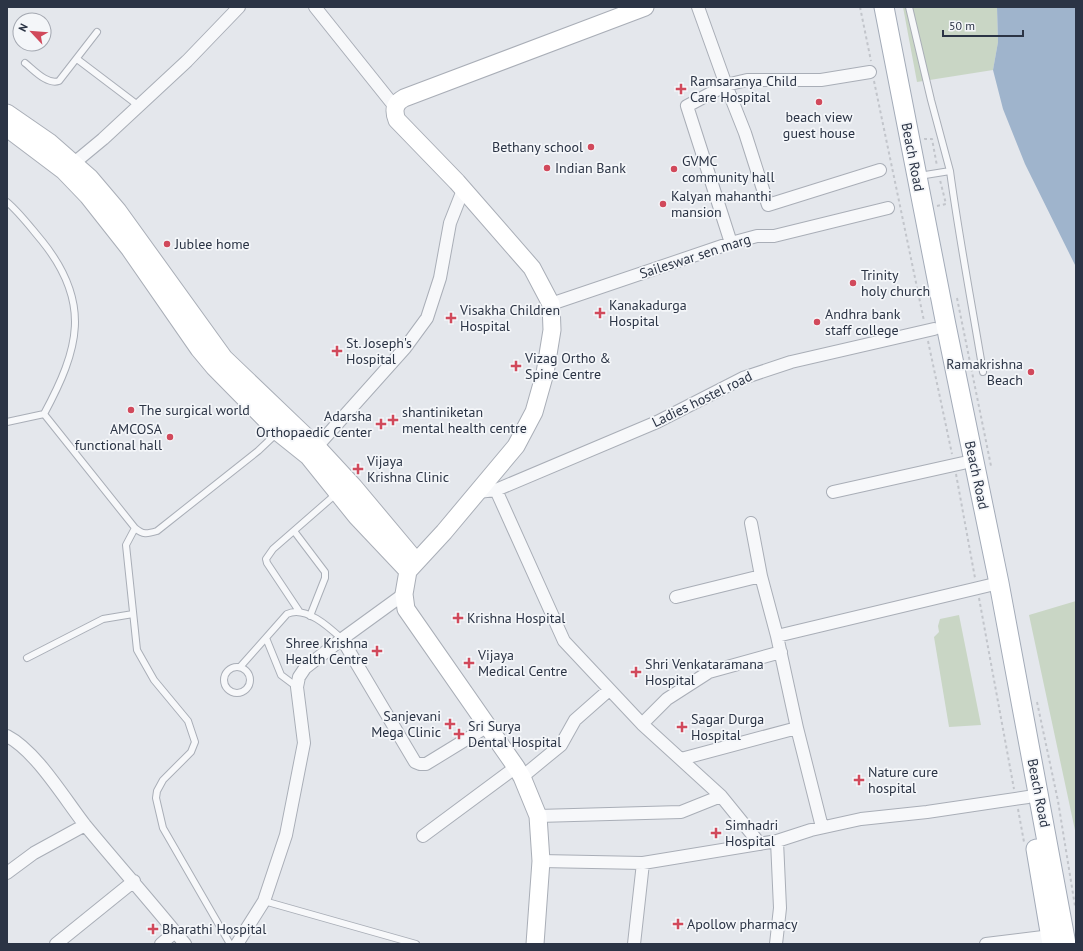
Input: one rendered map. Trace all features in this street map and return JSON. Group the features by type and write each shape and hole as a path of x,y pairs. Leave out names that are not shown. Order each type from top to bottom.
{"main road":[{"name":"Beach Road","path":"871,7 886,69 934,329 962,463 993,585 1028,797 1056,941"},
{"name":"Beach Road","path":"884,7 993,585 1056,941"}],"street":[{"path":"69,167 139,106 239,7"},
{"path":"535,944 541,861 538,816 519,772 406,609 404,594 412,566 478,492 516,446 534,412 545,373 552,330 551,304 532,268 394,115 395,107 398,101 404,98 645,7"},
{"path":"698,7 745,133 768,205 880,170"},
{"path":"322,9 395,107"},
{"path":"731,243 687,106 726,85 747,80 821,80 870,72"},
{"path":"7,113 49,142 69,167 118,212 219,363 283,427 354,487 412,566"},
{"path":"7,128 69,167"},
{"path":"313,452 405,348 428,318 440,278 450,223 463,190"},
{"name":"Saileswar sen marg","path":"551,304 731,243 757,236 774,236 888,208"},
{"name":"Ladies hostel road","path":"478,492 496,490 657,422 743,378 791,362 934,329"},
{"path":"313,452 337,492 357,518 412,566"},
{"path":"833,492 962,463"},
{"path":"496,490 564,641 642,724 721,796 760,844"},
{"path":"751,523 761,576 778,636 797,728 822,827"},
{"path":"676,597 761,576"},
{"path":"778,636 993,585"},
{"path":"237,944 264,901 286,835 304,743 297,687 299,677 305,668 404,594"},
{"path":"342,639 415,762 426,764 488,726"},
{"path":"642,724 667,699 709,672 781,652"},
{"path":"423,836 561,745 575,720 609,690"},
{"path":"681,759 797,728"},
{"path":"7,736 16,741 30,754 85,825 134,881 185,944"},
{"path":"538,816 681,812 721,796"},
{"path":"541,861 643,863 777,841 822,827 861,819 927,812 1028,797"},
{"path":"7,873 34,853 85,825"},
{"path":"776,944 780,908 777,841"},
{"path":"634,944 643,863"},
{"path":"56,944 134,881"},
{"path":"161,944 175,932"},
{"path":"986,944 1056,941"}],"lane":[{"path":"909,7 931,100 950,171 957,224 970,287 983,372"},
{"path":"25,63 46,79 55,82 59,81 97,32"},
{"path":"77,59 139,106"},
{"path":"917,176 950,171"},
{"path":"7,202 56,258 66,276 71,292 75,319 73,346 62,380 44,414 7,422"},
{"path":"44,414 135,528 147,534 157,531 204,492 258,451 283,427"},
{"path":"299,611 267,563 266,558 273,549 337,492"},
{"path":"135,528 126,545 137,650 154,680 185,715 195,742 191,752 159,785 156,798 160,820 163,828 230,944"},
{"path":"294,531 325,572 325,578 310,616"},
{"path":"240,667 247,672 250,683 245,690 234,693 227,688 225,684 225,675 231,668 240,667 287,614 294,611 299,611 326,625 342,639"},
{"path":"27,658 99,620 133,614"},
{"path":"266,638 281,675 297,687"},
{"path":"264,901 416,944"}],"green space":[{"path":"903,7 997,7 998,42 993,70 917,82"},
{"path":"1076,601 1076,835 1029,615"},
{"path":"959,615 981,725 949,727 934,637 939,632 938,626 940,619"}],"water":[{"path":"997,7 1076,7 1076,267 1025,164 1003,109 993,70 998,42"}],"place":[{"name":"Ramsaranya Child Care Hospital","path":"681,89"},
{"name":"beach view guest house","path":"819,102"},
{"name":"Bethany school","path":"591,147"},
{"name":"Indian Bank","path":"547,168"},
{"name":"GVMC community hall","path":"674,169"},
{"name":"Kalyan mahanthi mansion","path":"663,204"},
{"name":"Jublee home","path":"167,244"},
{"name":"Trinity holy church","path":"853,283"},
{"name":"Kanakadurga Hospital","path":"600,313"},
{"name":"Visakha Children Hospital","path":"451,318"},
{"name":"Andhra bank staff college","path":"817,322"},
{"name":"St. Joseph's Hospital","path":"337,351"},
{"name":"Vizag Ortho & Spine Centre","path":"516,366"},
{"name":"Ramakrishna Beach","path":"1031,372"},
{"name":"The surgical world","path":"131,410"},
{"name":"shantiniketan mental health centre","path":"393,420"},
{"name":"Adarsha Orthopaedic Center","path":"381,424"},
{"name":"AMCOSA functional hall","path":"170,437"},
{"name":"Vijaya Krishna Clinic","path":"358,469"},
{"name":"Krishna Hospital","path":"458,618"},
{"name":"Shree Krishna Health Centre","path":"377,651"},
{"name":"Vijaya Medical Centre","path":"469,663"},
{"name":"Shri Venkataramana Hospital","path":"636,672"},
{"name":"Sanjevani Mega Clinic","path":"450,724"},
{"name":"Sagar Durga Hospital","path":"682,727"},
{"name":"Sri Surya Dental Hospital","path":"459,734"},
{"name":"Nature cure hospital","path":"859,780"},
{"name":"Simhadri Hospital","path":"716,833"},
{"name":"Apollow pharmacy","path":"678,924"},
{"name":"Bharathi Hospital","path":"153,929"}]}
